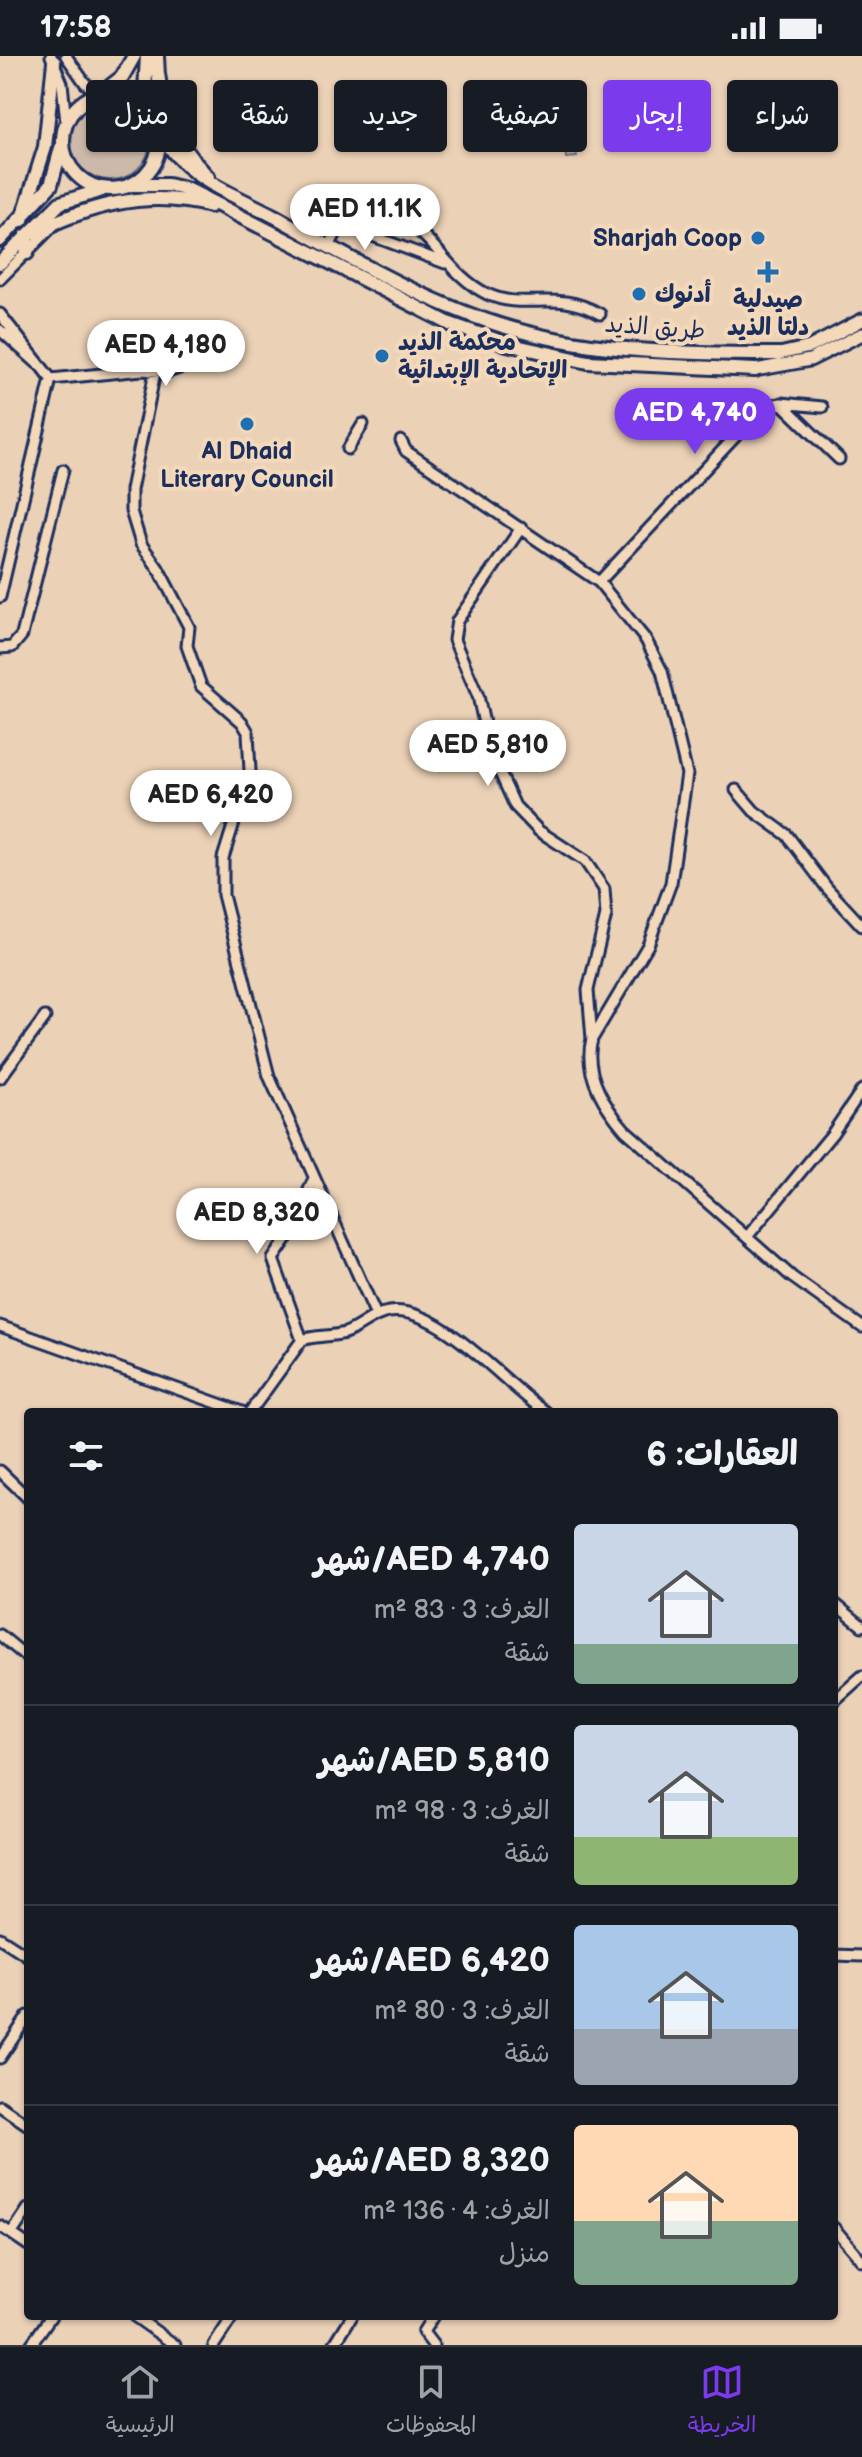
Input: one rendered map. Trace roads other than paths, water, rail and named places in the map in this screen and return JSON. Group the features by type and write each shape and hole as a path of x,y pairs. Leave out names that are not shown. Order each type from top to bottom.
{"highway":[{"path":"118,80 134,56"},
{"path":"146,80 147,56"},
{"path":"157,56 160,85 175,132 198,167 230,192"},
{"path":"22,220 45,147 57,58"},
{"path":"0,240 22,220 51,185 64,128 79,104 86,100"},
{"path":"64,128 65,156 76,175 107,189"},
{"path":"0,263 60,203 129,185 148,171 155,152"},
{"name":"طريق الذيد","path":"174,152 186,169 329,247 444,304 539,335 595,345 779,354"},
{"name":"طريق الذيد","path":"129,185 168,185 189,190 450,324 507,344 588,362 755,370"},
{"path":"26,236 60,219 125,200 148,198 198,203 236,214"},
{"path":"26,236 27,253"}],"main road":[{"path":"779,354 810,347 862,320"},
{"path":"755,370 810,360 862,334"}],"street":[{"path":"57,58 86,84"},
{"path":"57,58 62,83 64,128"},
{"path":"329,247 356,197 395,214 428,240 449,265 479,289 496,297 568,300 600,314"},
{"path":"395,214 371,223 370,235 449,265"},
{"path":"0,279 60,219"},
{"path":"0,314 51,379 0,597"},
{"path":"0,330 24,355 41,365"},
{"path":"51,379 142,370 155,372 186,366 163,361 142,370"},
{"path":"155,372 130,507 141,544 158,568 188,625 187,646 197,677 207,693 242,722 248,732 250,771 223,858 223,895 269,1076 376,1315"},
{"path":"599,582 760,409 781,403 822,407"},
{"path":"781,403 839,459"},
{"path":"348,449 363,424"},
{"path":"401,441 406,451 599,582 642,633 657,659 687,779 671,883 644,954 592,1039"},
{"path":"0,648 12,647 22,635 63,470"},
{"path":"521,528 457,621 454,640 478,696 490,751 515,806 539,831 585,861 604,889 606,915 588,990 592,1072 614,1116 792,1277 862,1327"},
{"path":"736,790 754,811 787,835 827,888 862,926"},
{"path":"0,1078 45,1017"},
{"path":"747,1237 832,1134 862,1090"},
{"path":"302,1340 273,1259 292,1231 314,1178"},
{"path":"253,1408 302,1340 344,1333 376,1315 404,1312 436,1324 541,1408"},
{"path":"0,1326 231,1408"},
{"path":"0,1471 24,1494"},
{"path":"838,1606 862,1626"},
{"path":"0,1635 24,1655"},
{"path":"838,1697 862,1676"},
{"path":"0,1938 24,1953"},
{"path":"838,1955 862,1956"},
{"path":"0,2058 24,2022"},
{"path":"0,2106 24,2122"},
{"path":"12,2233 24,2215"},
{"path":"0,2226 24,2242"},
{"path":"838,2233 862,2261"},
{"path":"31,2345 48,2320"},
{"path":"140,2320 175,2345"},
{"path":"214,2345 230,2320"},
{"path":"334,2345 350,2320"},
{"path":"430,2320 423,2332 433,2345"}],"place":[{"name":"Sharjah Coop","path":"758,238"},
{"name":"صيدلية دلتا الذيد","path":"768,272"},
{"name":"أدنوك","path":"639,294"},
{"name":"محكمة الذيد الإتحادية الإبتدائية","path":"382,356"},
{"name":"Al Dhaid Literary Council","path":"247,424"}]}
